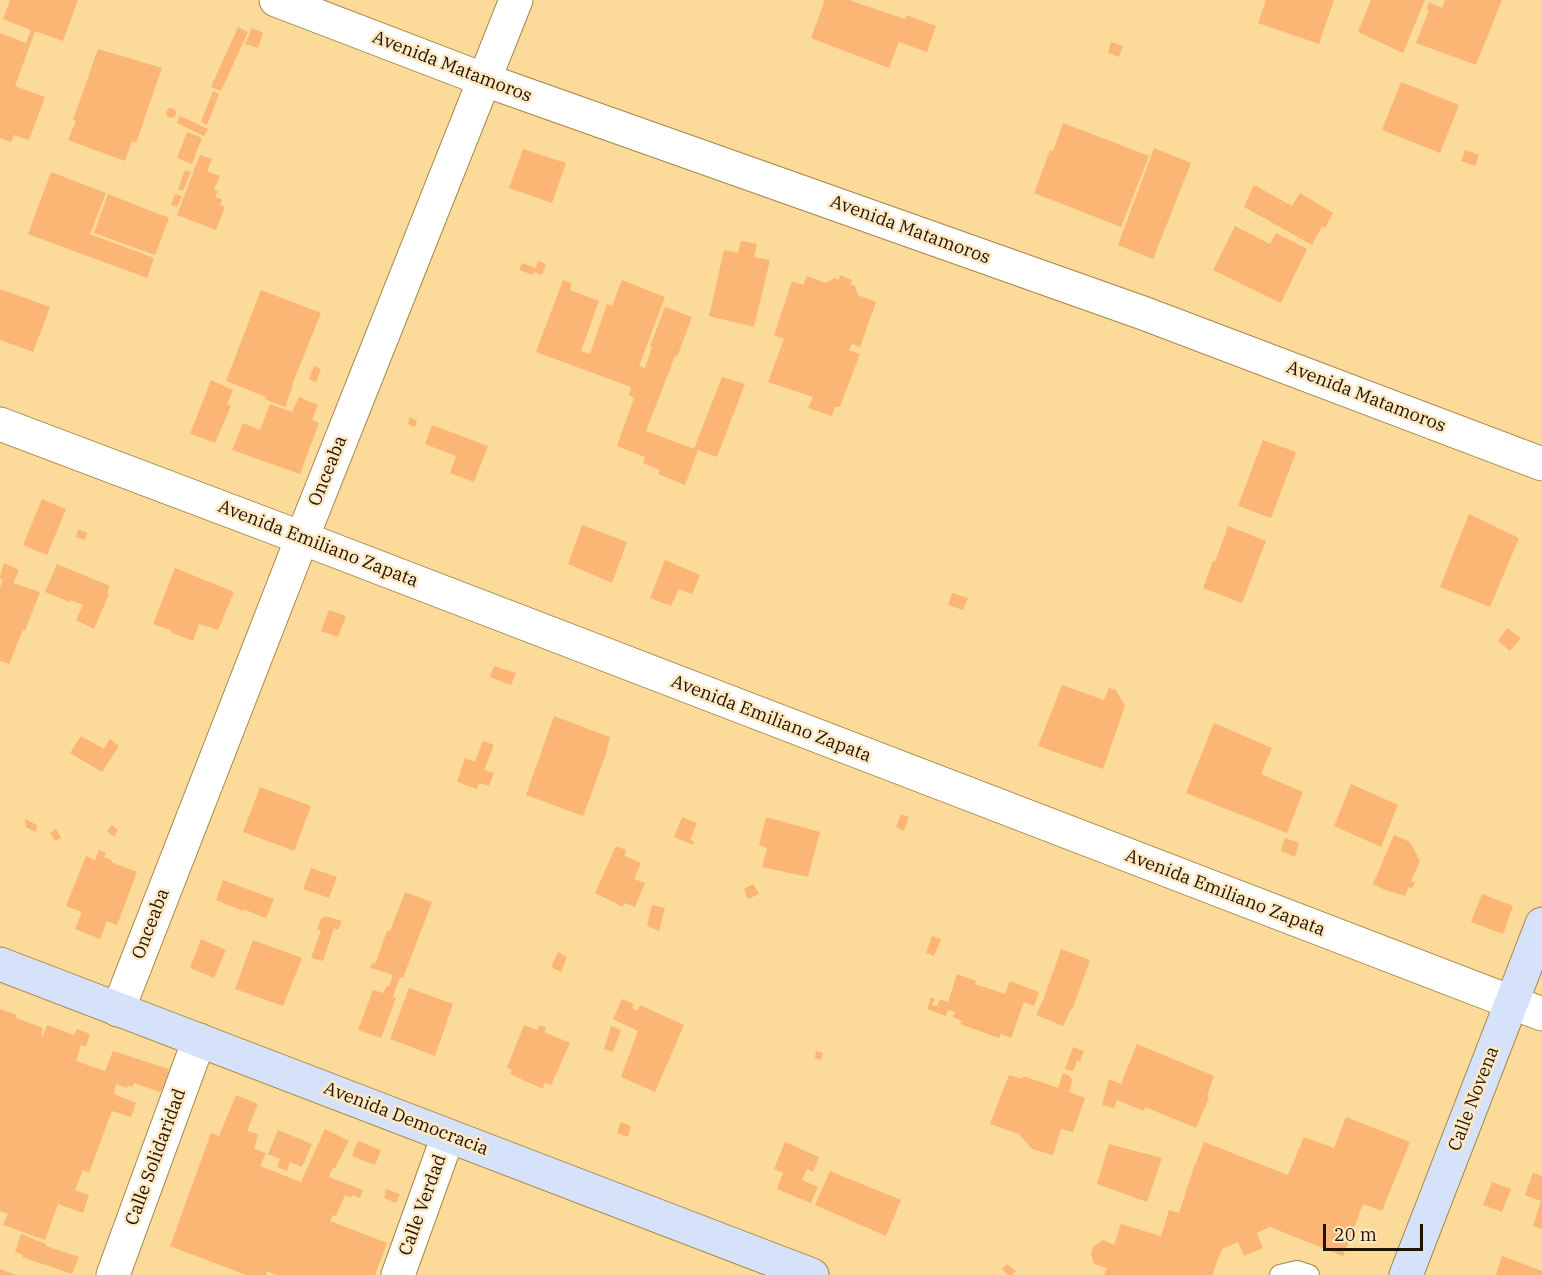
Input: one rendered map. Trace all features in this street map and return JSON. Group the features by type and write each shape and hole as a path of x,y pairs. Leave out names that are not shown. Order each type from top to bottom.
{"street":[{"name":"Avenida Matamoros","path":"276,0 485,80 1143,313 1542,464"},
{"name":"Onceaba","path":"118,1010 302,538 516,0"},
{"name":"Avenida Emiliano Zapata","path":"0,424 1542,1014"},
{"name":"Calle Novena","path":"1406,1275 1542,924"},
{"name":"Avenida Democracia","path":"0,964 812,1275"},
{"name":"Calle Solidaridad","path":"113,1275 199,1040"},
{"name":"Calle Verdad","path":"398,1275 448,1136"}],"lane":[{"path":"1280,1275 1297,1271 1309,1275"}],"building":[{"path":"10,0 78,0 63,41 35,31 15,86 45,97 29,140 14,135 11,142 0,138 0,33 26,43 31,30 3,19"},
{"path":"825,0 849,0 905,19 906,15 936,26 927,52 899,42 889,68 811,38"},
{"path":"1266,0 1334,0 1319,44 1258,23"},
{"path":"1371,0 1425,0 1403,53 1358,32"},
{"path":"1445,0 1502,0 1476,65 1416,43 1429,10 1427,9 1429,2 1442,8"},
{"path":"238,27 248,32 221,91 211,87"},
{"path":"252,28 263,33 258,48 245,44"},
{"path":"1111,42 1123,46 1119,57 1108,53"},
{"path":"98,49 162,68 136,143 132,141 125,161 68,140"},
{"path":"1401,82 1459,105 1440,153 1382,130"},
{"path":"213,91 219,94 207,125 201,122"},
{"path":"171,108 175,109 175,117 171,118 167,117 166,113 167,109"},
{"path":"180,116 208,129 204,136 177,123"},
{"path":"1063,123 1149,156 1121,227 1034,193"},
{"path":"187,132 202,138 192,164 177,158"},
{"path":"1154,148 1191,163 1153,259 1118,245"},
{"path":"523,149 566,163 552,203 509,188"},
{"path":"1465,150 1479,155 1475,166 1461,161"},
{"path":"200,155 212,159 207,171 220,176 214,190 218,191 215,197 222,199 220,205 225,207 216,230 177,215"},
{"path":"185,170 191,172 183,191 178,189"},
{"path":"51,172 106,193 90,234 154,258 147,278 28,234"},
{"path":"1254,185 1292,206 1300,193 1333,213 1325,228 1322,226 1312,245 1244,207"},
{"path":"108,194 169,218 155,255 94,233"},
{"path":"175,194 182,196 177,207 171,205"},
{"path":"1235,226 1270,244 1276,233 1307,249 1281,303 1213,270"},
{"path":"741,241 757,244 754,257 770,260 754,327 709,316 724,250 738,253"},
{"path":"538,261 546,264 542,275 534,272 533,275 519,270 522,263 536,268"},
{"path":"840,275 852,280 851,285 855,286 858,295 876,302 860,347 852,344 849,350 860,354 840,407 835,407 832,416 808,408 813,397 768,382 784,339 774,335 792,281 803,285 807,276 826,283 834,278 839,280"},
{"path":"563,280 572,283 570,290 599,301 581,351 590,354 607,304 612,306 622,280 665,297 639,366 645,368 652,347 650,346 665,307 692,317 646,431 694,449 722,377 745,384 717,457 698,450 685,485 658,474 660,470 643,463 645,457 617,446 634,398 629,395 631,387 536,352"},
{"path":"0,289 50,307 33,352 0,340"},
{"path":"261,290 321,313 285,407 226,381"},
{"path":"314,366 321,369 316,382 309,379"},
{"path":"211,380 233,390 227,404 231,406 215,443 190,434"},
{"path":"299,397 318,405 312,420 319,423 300,474 232,450 243,423 260,430 270,404 292,412"},
{"path":"410,417 417,421 415,427 408,424"},
{"path":"432,425 488,446 474,482 450,473 456,456 425,444"},
{"path":"1263,440 1296,452 1271,518 1238,506"},
{"path":"42,499 66,509 47,555 23,545"},
{"path":"1469,514 1519,538 1490,607 1440,587"},
{"path":"582,525 627,542 612,583 568,564"},
{"path":"1228,526 1266,541 1242,603 1203,588"},
{"path":"78,529 87,533 85,540 76,537"},
{"path":"665,560 700,575 692,594 679,589 671,606 650,598"},
{"path":"4,563 19,570 13,583 40,592 9,664 0,661 0,587 3,580 0,577"},
{"path":"57,564 110,586 107,593 109,594 94,629 76,620 83,605 45,592"},
{"path":"175,568 234,592 218,630 199,624 193,641 153,624"},
{"path":"952,593 968,598 963,610 948,605"},
{"path":"329,610 346,616 338,637 321,631"},
{"path":"1507,628 1521,638 1510,651 1498,641"},
{"path":"494,666 516,673 511,685 490,677"},
{"path":"1062,685 1104,700 1109,688 1116,690 1125,706 1103,769 1038,746"},
{"path":"554,716 610,737 583,816 526,795"},
{"path":"1214,723 1272,748 1261,774 1303,792 1287,833 1186,793"},
{"path":"81,736 104,749 110,739 119,746 102,772 70,753"},
{"path":"483,741 494,745 484,770 494,773 489,786 479,783 477,789 457,782 465,758 475,762"},
{"path":"1351,784 1398,805 1381,847 1334,826"},
{"path":"260,787 311,806 294,851 243,832"},
{"path":"901,814 909,817 904,831 896,827"},
{"path":"682,817 697,823 690,840 694,841 693,845 674,837"},
{"path":"766,817 820,832 808,877 762,867 767,848 759,845"},
{"path":"25,819 37,825 36,832 26,827"},
{"path":"112,825 118,830 114,837 107,831"},
{"path":"56,829 61,838 55,841 50,833"},
{"path":"1394,835 1410,842 1420,861 1411,881 1415,882 1412,889 1409,887 1405,896 1373,884"},
{"path":"1285,838 1299,843 1295,857 1281,851"},
{"path":"616,846 626,850 625,856 641,863 634,879 645,883 635,907 624,903 623,907 595,893"},
{"path":"99,850 106,853 104,857 112,860 111,862 137,872 117,925 107,921 100,939 75,929 82,912 66,906 86,856 95,860"},
{"path":"311,868 337,877 329,898 303,889"},
{"path":"223,880 274,899 266,918 216,900"},
{"path":"753,884 759,894 748,899 744,889"},
{"path":"405,892 432,902 403,978 400,977 393,997 396,998 381,1038 358,1030 373,990 383,993 389,986 393,975 371,968 372,963 375,964 387,931 390,931"},
{"path":"1482,894 1513,906 1503,934 1471,922"},
{"path":"652,905 665,908 659,931 647,926"},
{"path":"322,917 342,921 338,930 334,928 323,961 311,958 321,930 317,929"},
{"path":"932,936 941,939 934,956 926,953"},
{"path":"201,939 226,950 214,978 190,968"},
{"path":"253,940 302,958 283,1006 235,989"},
{"path":"1061,949 1090,960 1072,1010 1063,1026 1036,1015"},
{"path":"558,952 567,957 561,972 551,967"},
{"path":"957,974 976,981 975,984 1005,994 1010,981 1039,992 1034,1006 1024,1002 1011,1038 1001,1034 999,1038 960,1024 962,1021 953,1017 955,1012 948,1010 946,1016 927,1009 931,997 935,999 932,1005 937,1006 940,999 948,1002"},
{"path":"409,988 453,1004 435,1056 390,1039"},
{"path":"622,999 634,1004 632,1008 637,1011 640,1005 684,1025 655,1092 621,1077 638,1031 613,1019"},
{"path":"0,1009 43,1028 41,1035 43,1036 47,1025 74,1035 77,1029 90,1034 86,1047 81,1045 76,1061 105,1071 113,1051 169,1069 163,1091 160,1092 134,1083 132,1087 128,1085 127,1088 116,1084 114,1094 136,1103 131,1117 112,1111 89,1173 83,1170 75,1190 89,1195 83,1213 58,1204 45,1240 3,1225 8,1214 0,1211"},
{"path":"524,1025 537,1030 540,1025 546,1028 544,1032 570,1043 551,1085 544,1083 543,1089 510,1074 512,1070 507,1068"},
{"path":"611,1026 621,1030 613,1052 604,1049"},
{"path":"1137,1044 1214,1076 1207,1096 1209,1098 1196,1128 1145,1107 1144,1111 1117,1100 1114,1108 1102,1105 1109,1079 1121,1084"},
{"path":"1073,1047 1084,1051 1080,1061 1077,1060 1074,1071 1065,1069"},
{"path":"816,1051 823,1053 821,1060 815,1058"},
{"path":"1063,1073 1073,1079 1069,1092 1085,1098 1073,1132 1061,1129 1053,1155 1032,1149 1019,1134 990,1124 1009,1075 1023,1079 1023,1076 1058,1088"},
{"path":"236,1095 258,1104 247,1131 258,1134 254,1149 266,1153 260,1166 301,1182 325,1129 349,1141 329,1177 363,1190 360,1198 345,1195 336,1216 333,1215 330,1221 387,1243 375,1275 276,1275 267,1271 266,1275 246,1275 170,1246 211,1133 219,1136"},
{"path":"1346,1117 1410,1142 1382,1211 1363,1204 1343,1256 1270,1227 1257,1233 1263,1248 1244,1256 1238,1242 1222,1249 1212,1275 1104,1275 1107,1268 1094,1264 1091,1254 1093,1247 1103,1240 1114,1245 1121,1224 1161,1236 1169,1210 1179,1213 1204,1142 1288,1175 1304,1137 1334,1148"},
{"path":"621,1122 631,1126 628,1137 617,1133"},
{"path":"278,1130 312,1144 302,1167 290,1162 287,1171 277,1167 280,1159 268,1154"},
{"path":"358,1141 381,1150 375,1165 352,1156"},
{"path":"785,1142 819,1157 813,1172 807,1169 802,1180 818,1187 811,1203 777,1189 783,1173 774,1169"},
{"path":"1109,1144 1162,1158 1147,1202 1097,1184"},
{"path":"830,1171 901,1200 886,1236 815,1205"},
{"path":"1533,1173 1542,1176 1542,1229 1533,1226 1541,1201 1525,1195"},
{"path":"1492,1182 1511,1189 1502,1212 1483,1205"},
{"path":"386,1189 400,1194 396,1203 384,1198"},
{"path":"21,1234 46,1244 46,1246 79,1257 72,1274 22,1257 23,1255 15,1252"},
{"path":"1502,1256 1542,1271 1542,1275 1496,1275"},
{"path":"1007,1264 1016,1271 1012,1275 1008,1275 1002,1269"},
{"path":"0,1269 16,1275 0,1275"}]}
